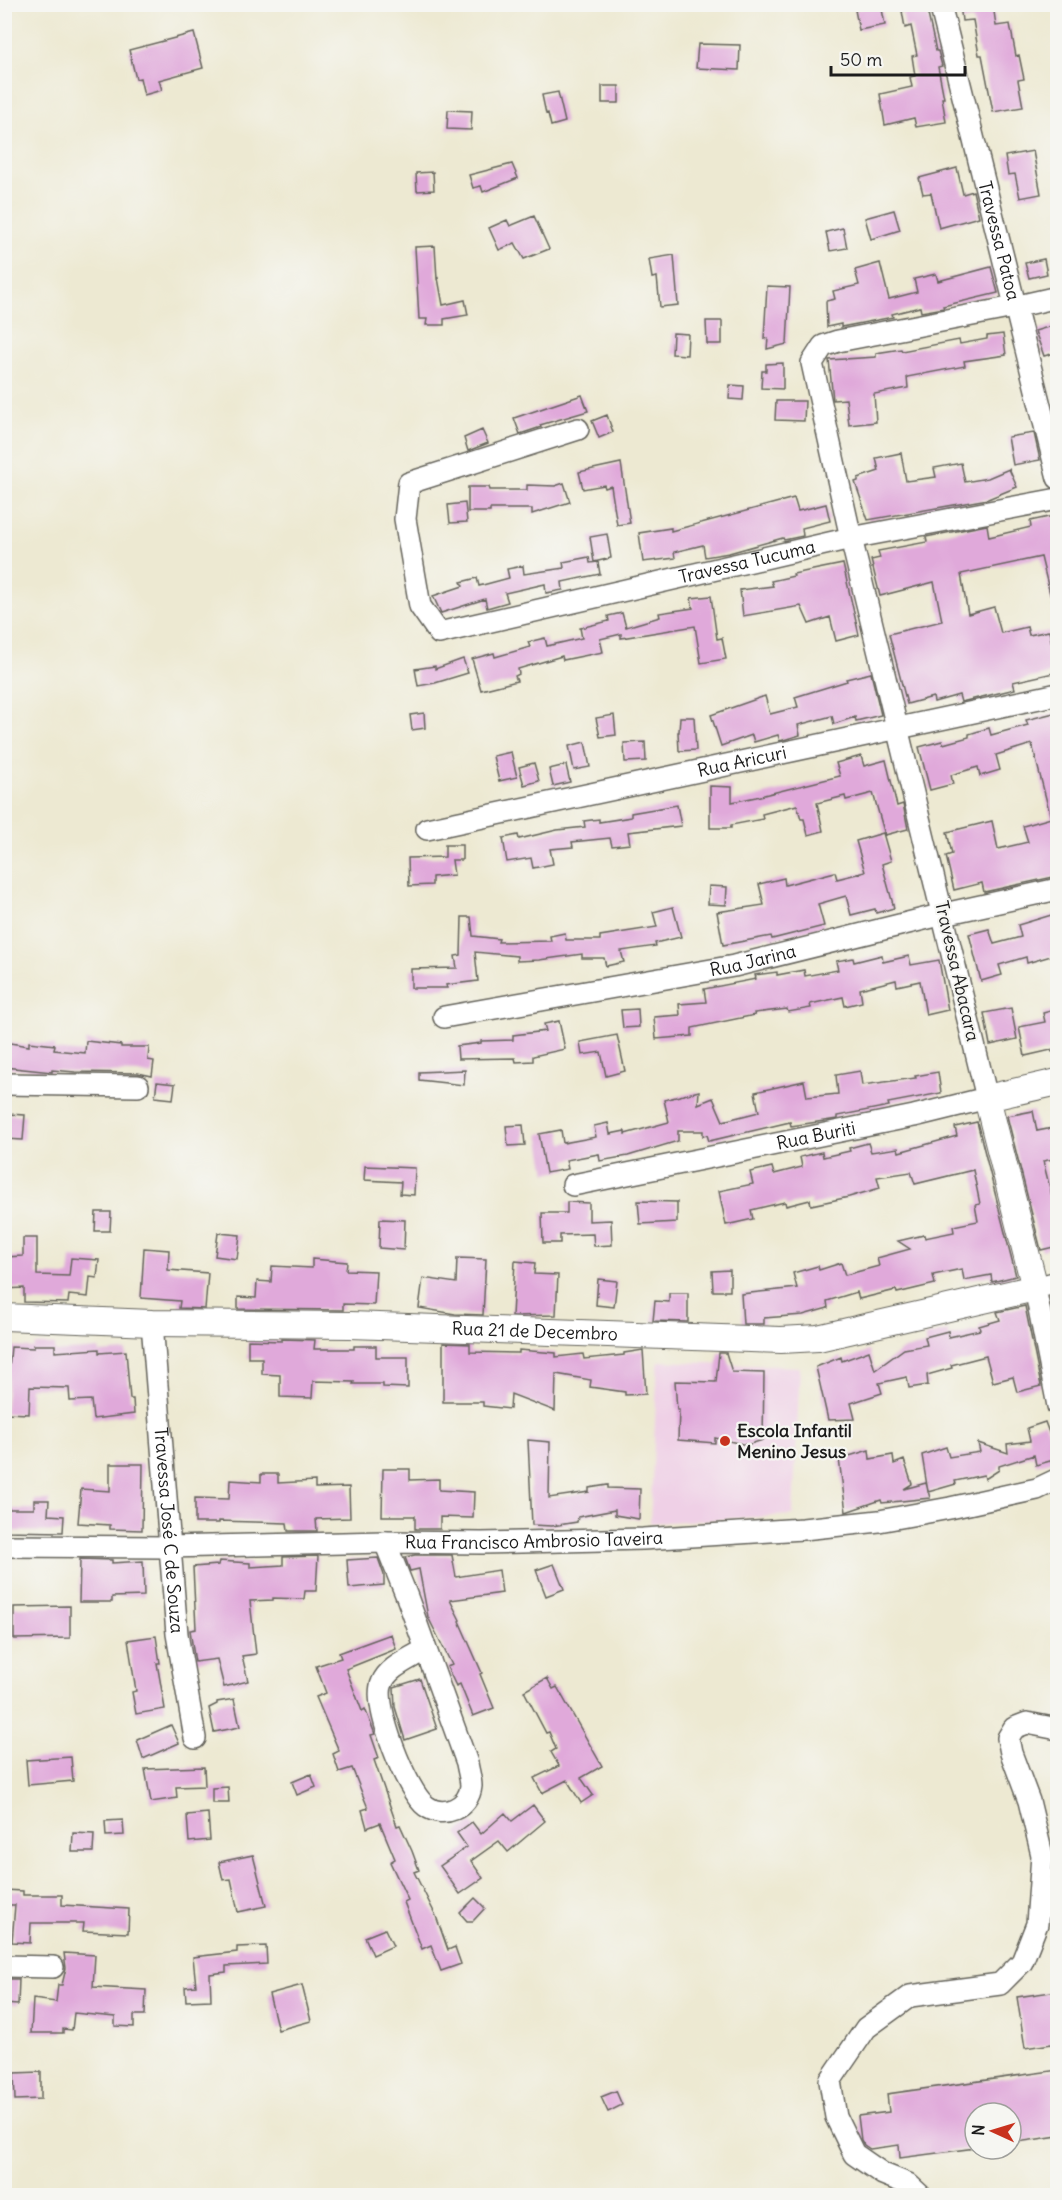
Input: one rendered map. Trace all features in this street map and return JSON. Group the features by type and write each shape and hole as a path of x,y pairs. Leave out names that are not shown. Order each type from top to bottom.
{"street":[{"name":"Travessa Patoa","path":"940,4 1058,478"},
{"name":"Travessa Abacara","path":"1058,297 838,341 823,346 812,363 851,538 987,1098 1046,1285 1058,1406"},
{"name":"Travessa Tucuma","path":"578,429 409,483 405,519 420,606 439,633 851,538 1058,499"},
{"name":"Rua Aricuri","path":"427,829 1058,694"},
{"name":"Rua Jarina","path":"444,1017 734,966 944,914 1058,889"},
{"name":"Rua Buriti","path":"573,1185 914,1116 1058,1082"},
{"path":"4,1084 138,1086"},
{"name":"Rua 21 de Decembro","path":"4,1317 152,1323 351,1325 781,1340 818,1338 1046,1285"},
{"name":"Travessa José C de Souza","path":"152,1323 162,1435 168,1547 177,1634 195,1738"},
{"name":"Rua Francisco Ambrosio Taveira","path":"4,1546 168,1547 385,1542 482,1543 643,1539 803,1529 879,1521 950,1508 1037,1489 1058,1479"},
{"path":"385,1542 460,1742 469,1774 471,1785 468,1796 462,1806 452,1811 426,1807 417,1798 405,1777 381,1709 382,1682 394,1668 424,1649"},
{"path":"921,2196 908,2184 883,2174 854,2154 836,2117 830,2080 866,2028 910,1996 1000,1984 1022,1962 1037,1924 1042,1855 1029,1801 1011,1753 1008,1738 1014,1728 1027,1723 1058,1729"},
{"path":"4,1966 53,1967"}],"shaded area":[{"name":"Escola Infantil Menino Jesus","path":"658,1361 800,1367 793,1515 650,1523"}],"building":[{"path":"881,4 885,25 859,30 855,10"},
{"path":"960,4 993,4 996,26 1010,24 1016,56 1019,55 1024,79 1018,80 1023,107 993,112 973,20 962,21"},
{"path":"926,5 936,51 938,51 942,66 938,67 946,122 916,127 914,118 885,125 880,94 912,87 910,77 915,76 912,56 917,55 911,26 905,28 902,11"},
{"path":"194,33 203,68 159,80 162,90 144,95 140,78 136,79 129,50"},
{"path":"698,44 740,45 739,70 696,68"},
{"path":"602,86 619,86 619,103 602,103"},
{"path":"558,92 565,122 551,126 542,95"},
{"path":"448,110 472,111 471,130 447,129"},
{"path":"1033,151 1041,194 1020,198 1015,174 1008,175 1005,156"},
{"path":"512,164 518,178 483,192 481,186 473,188 469,175"},
{"path":"957,168 963,194 973,191 979,217 939,228 931,193 923,194 919,178"},
{"path":"433,172 434,190 417,191 416,173"},
{"path":"894,210 900,230 871,239 865,218"},
{"path":"534,216 549,249 524,259 515,243 499,250 489,228 507,220 510,226"},
{"path":"843,228 847,248 830,251 826,232"},
{"path":"435,246 437,279 443,305 465,300 468,315 444,319 444,325 426,325 427,319 419,319 415,247"},
{"path":"674,255 678,305 660,307 657,277 652,278 649,259"},
{"path":"1044,259 1047,274 1029,278 1025,263"},
{"path":"880,263 889,299 917,292 914,279 936,274 938,281 991,267 998,293 943,306 944,308 921,312 920,307 892,314 893,317 841,327 841,324 827,327 826,301 835,299 833,291 859,285 855,270"},
{"path":"767,286 790,287 787,344 767,349 768,338 764,339"},
{"path":"706,321 722,321 722,344 707,344"},
{"path":"1058,324 1058,352 1044,356 1035,331"},
{"path":"673,333 688,334 687,355 672,354"},
{"path":"1003,334 1006,355 964,361 965,366 907,377 908,388 874,394 876,422 849,425 846,399 833,400 829,360 876,357 876,353 901,349 902,351 959,340 960,344"},
{"path":"783,363 783,389 761,388 762,371 766,371 766,364"},
{"path":"730,385 744,386 743,400 729,399"},
{"path":"582,395 588,411 540,425 541,427 520,434 514,418"},
{"path":"776,401 805,401 804,421 775,420"},
{"path":"607,415 613,432 599,438 592,421"},
{"path":"482,430 488,443 468,451 464,438"},
{"path":"1034,433 1040,460 1013,465 1008,437"},
{"path":"901,453 906,481 936,477 934,468 961,463 965,482 988,478 1009,469 1017,487 988,499 868,520 855,482 858,478 879,471 876,458"},
{"path":"621,463 630,523 617,525 611,486 583,489 579,472"},
{"path":"564,483 570,502 532,514 532,509 490,509 490,512 468,512 468,487 489,487 490,490 527,490 527,485 555,486"},
{"path":"794,498 798,511 826,504 830,521 802,528 803,536 784,540 783,538 729,553 705,557 703,545 674,552 675,558 643,562 639,533 671,528 671,531"},
{"path":"465,503 467,522 450,523 448,505"},
{"path":"1058,515 1058,602 1052,602 1041,557 961,574 968,614 994,607 1001,633 1027,627 1029,635 1049,631 1058,672 1013,682 1015,689 961,702 959,695 934,702 933,697 907,704 889,634 942,621 934,582 880,596 871,560 880,558 878,551 927,542 926,537 987,525 989,537 1031,527 1030,521"},
{"path":"607,534 611,558 594,562 590,537"},
{"path":"589,557 590,563 598,562 600,574 562,582 563,590 546,593 545,584 505,593 508,602 487,608 485,599 441,613 433,596 463,586 461,582 477,578 479,586 509,578 507,569 523,566 524,574 564,568 563,562"},
{"path":"843,564 859,635 836,641 830,617 809,624 801,606 743,616 740,590 773,586 771,581 794,576 793,574"},
{"path":"711,596 717,639 722,638 726,659 701,663 695,626 621,638 621,634 600,639 603,652 563,660 562,656 518,669 519,674 515,676 517,681 481,690 472,659 494,653 495,657 530,647 528,642 545,638 547,646 582,638 580,628 609,621 608,616 622,613 626,627 660,617 659,613 693,608 691,598"},
{"path":"463,659 468,673 418,686 415,669 435,666 435,669"},
{"path":"871,673 881,715 856,721 855,717 834,724 832,716 798,725 800,735 780,741 778,735 754,742 752,735 721,746 711,715 765,696 770,714 798,707 795,697 847,681 846,679"},
{"path":"1058,712 1058,876 984,892 982,883 954,890 946,856 952,854 947,832 992,821 998,849 1028,842 1023,826 1051,818 1032,744 996,755 1000,770 980,776 978,767 951,775 953,784 930,790 919,747 969,737 969,734 989,728 991,735 1028,725 1026,720"},
{"path":"424,713 425,728 412,730 410,715"},
{"path":"614,715 616,735 600,737 596,718"},
{"path":"680,717 694,717 696,750 679,751"},
{"path":"585,742 590,767 574,770 569,746"},
{"path":"645,742 646,761 625,762 624,743"},
{"path":"511,752 517,777 499,781 493,756"},
{"path":"861,756 864,766 886,760 897,806 903,804 908,829 885,835 873,793 846,800 845,796 817,803 823,831 808,835 797,805 762,814 763,819 731,825 731,828 710,828 710,786 732,787 732,802 840,776 836,763"},
{"path":"534,763 539,781 524,785 519,767"},
{"path":"566,765 570,782 553,786 549,769"},
{"path":"677,805 681,826 628,832 630,844 612,846 610,838 572,842 573,847 550,849 553,864 533,868 531,858 507,862 503,838 518,835 519,839 557,830 585,827 584,821 599,819 599,822 631,817 631,813"},
{"path":"883,833 891,861 882,864 894,908 876,913 875,909 851,915 846,896 818,904 824,926 772,939 771,936 723,945 717,912 764,905 759,884 784,878 785,885 835,872 837,879 865,872 856,841"},
{"path":"445,845 462,845 462,860 452,860 454,875 432,877 432,885 409,886 408,858 445,857"},
{"path":"709,886 727,887 726,905 708,904"},
{"path":"673,907 681,937 655,943 656,946 621,951 624,962 606,966 604,958 582,958 582,954 517,961 517,956 475,952 478,981 446,985 447,988 411,988 411,969 457,968 455,956 461,955 462,917 471,917 473,936 499,939 498,942 551,941 550,936 565,933 566,940 600,940 600,936 657,927 653,912"},
{"path":"1058,913 1058,954 1027,963 1026,957 999,965 1002,975 981,981 969,934 989,929 994,944 1021,937 1018,925"},
{"path":"882,955 883,962 909,956 911,965 939,960 948,1010 926,1015 920,981 897,986 896,980 860,989 862,1002 845,1006 843,997 810,1004 811,1008 788,1012 787,1009 754,1013 755,1015 692,1028 692,1036 656,1039 654,1017 680,1015 679,1004 706,1002 704,989 756,979 755,975 777,972 777,975 804,970 805,976 838,970 836,961 853,958 854,962"},
{"path":"1011,1008 1017,1039 990,1045 984,1013"},
{"path":"638,1009 639,1027 623,1028 621,1010"},
{"path":"1058,1009 1058,1051 1052,1052 1051,1050 1025,1056 1019,1027 1045,1022 1043,1013"},
{"path":"559,1021 565,1049 533,1056 533,1061 516,1062 515,1058 458,1059 457,1046 481,1043 481,1041 513,1040 513,1035 546,1031 544,1024"},
{"path":"617,1035 625,1071 606,1076 601,1052 582,1055 580,1042"},
{"path":"86,1041 121,1045 121,1047 149,1047 148,1060 154,1061 152,1076 138,1073 52,1070 52,1072 4,1067 4,1042 29,1046 29,1042 55,1045 54,1050 85,1053"},
{"path":"465,1070 464,1085 419,1080 419,1072"},
{"path":"860,1071 862,1085 916,1078 915,1076 938,1072 941,1093 888,1103 889,1106 837,1116 837,1119 791,1126 790,1122 709,1141 707,1135 703,1136 703,1131 678,1131 678,1141 628,1156 600,1161 599,1154 566,1160 568,1169 546,1173 539,1134 561,1130 563,1143 596,1137 594,1126 608,1123 610,1134 625,1131 625,1134 669,1122 664,1100 699,1091 698,1104 713,1098 723,1121 759,1112 755,1092 804,1081 807,1097 838,1094 836,1075"},
{"path":"157,1082 175,1084 173,1099 155,1097"},
{"path":"1033,1111 1037,1131 1058,1127 1058,1158 1043,1161 1055,1208 1058,1208 1058,1246 1041,1250 1007,1116"},
{"path":"7,1114 25,1115 23,1140 5,1139"},
{"path":"977,1122 1016,1276 992,1282 991,1275 964,1280 962,1269 933,1275 935,1284 859,1299 857,1292 827,1301 828,1308 803,1315 764,1318 764,1324 743,1324 741,1294 797,1288 793,1273 818,1266 819,1270 841,1263 845,1275 879,1266 877,1258 910,1249 898,1241 954,1232 953,1226 978,1221 975,1205 980,1204 973,1170 915,1184 911,1172 877,1177 880,1188 849,1197 811,1205 810,1200 786,1206 785,1202 751,1210 753,1219 726,1225 719,1191 753,1184 750,1172 772,1167 774,1174 802,1167 800,1157 822,1152 823,1157 850,1151 849,1148 868,1143 871,1152 898,1148 899,1152 957,1136 955,1127"},
{"path":"523,1125 525,1145 508,1146 506,1126"},
{"path":"365,1166 415,1168 414,1195 400,1194 401,1182 364,1180"},
{"path":"638,1201 677,1202 677,1222 640,1224"},
{"path":"567,1202 589,1203 589,1221 611,1220 612,1245 594,1246 593,1234 560,1235 560,1243 543,1243 542,1213 567,1213"},
{"path":"96,1212 111,1212 110,1231 95,1231"},
{"path":"380,1219 405,1220 404,1250 379,1248"},
{"path":"218,1233 240,1235 237,1259 215,1256"},
{"path":"23,1238 37,1238 37,1275 69,1276 71,1258 99,1260 97,1278 90,1277 88,1297 69,1295 68,1303 24,1302 24,1288 4,1289 4,1257 23,1256"},
{"path":"144,1248 169,1250 168,1270 208,1273 205,1309 179,1308 180,1301 141,1298"},
{"path":"457,1258 486,1259 483,1315 455,1314 419,1308 423,1278 456,1283"},
{"path":"312,1259 347,1262 346,1270 376,1271 374,1305 343,1304 343,1310 238,1309 238,1297 256,1298 257,1281 271,1282 272,1266 312,1268"},
{"path":"515,1261 535,1263 534,1274 558,1275 556,1315 512,1316"},
{"path":"730,1270 730,1291 713,1291 712,1271"},
{"path":"598,1279 617,1281 614,1307 596,1305"},
{"path":"669,1293 688,1293 688,1322 653,1321 655,1301 669,1302"},
{"path":"1025,1306 1041,1386 1017,1392 1013,1377 993,1382 986,1356 951,1365 952,1368 927,1375 928,1385 909,1388 907,1377 879,1383 882,1393 851,1403 855,1419 828,1420 816,1367 841,1357 842,1361 869,1351 875,1370 904,1349 927,1345 925,1337 948,1331 949,1337 980,1330 979,1326 1000,1320 997,1312"},
{"path":"282,1339 315,1340 314,1349 354,1349 354,1346 376,1346 376,1357 408,1357 408,1388 383,1387 383,1384 313,1381 312,1398 280,1397 280,1375 262,1374 262,1358 248,1358 248,1340 282,1341"},
{"path":"443,1343 470,1344 470,1352 519,1353 519,1350 556,1353 556,1357 583,1354 584,1359 624,1355 624,1353 643,1350 646,1394 625,1395 625,1392 590,1387 591,1380 556,1374 555,1411 511,1394 510,1409 483,1406 483,1402 443,1402"},
{"path":"34,1345 55,1345 55,1352 99,1349 99,1353 126,1351 130,1399 133,1399 134,1414 93,1419 91,1400 70,1401 69,1388 30,1387 29,1414 5,1413 11,1347 34,1348"},
{"path":"719,1353 726,1353 732,1372 764,1373 763,1440 747,1445 715,1438 715,1443 678,1440 679,1410 677,1410 675,1381 716,1382"},
{"path":"1045,1422 1051,1438 1058,1437 1058,1447 1054,1448 1057,1459 1036,1465 1034,1455 999,1466 999,1470 985,1479 984,1475 955,1481 956,1484 928,1492 922,1455 946,1447 949,1457 980,1452 978,1443 1008,1453 1007,1444 1030,1441 1027,1428"},
{"path":"528,1440 550,1442 549,1498 589,1492 589,1488 608,1485 608,1488 640,1489 639,1519 615,1515 615,1510 578,1517 577,1522 552,1526 532,1525"},
{"path":"869,1450 870,1459 893,1455 894,1464 904,1460 912,1484 904,1489 926,1483 930,1498 882,1503 881,1500 846,1512 839,1459"},
{"path":"110,1464 143,1464 142,1530 110,1529 110,1525 78,1523 81,1489 110,1491"},
{"path":"383,1469 410,1469 410,1480 439,1479 439,1490 474,1492 473,1518 440,1517 440,1529 415,1529 415,1516 382,1516"},
{"path":"261,1474 278,1474 278,1483 315,1481 315,1488 349,1487 350,1518 316,1519 317,1531 288,1531 287,1523 219,1521 219,1523 195,1523 195,1498 229,1499 230,1480 261,1482"},
{"path":"34,1500 49,1500 48,1515 64,1516 63,1532 4,1531 4,1509 34,1509"},
{"path":"452,1555 456,1577 499,1570 502,1593 450,1600 482,1673 480,1674 494,1708 473,1716 460,1684 456,1686 447,1667 452,1665 428,1617 419,1569 410,1571 405,1557"},
{"path":"318,1556 316,1591 305,1591 304,1599 273,1598 273,1600 250,1601 256,1654 242,1656 248,1681 224,1687 217,1659 195,1662 190,1630 196,1629 193,1567 218,1565 219,1561 250,1563 250,1567 283,1565 283,1557"},
{"path":"378,1558 384,1575 384,1585 349,1588 347,1560"},
{"path":"80,1559 112,1560 112,1563 143,1561 144,1596 112,1597 112,1602 79,1602"},
{"path":"554,1564 564,1589 546,1596 536,1570"},
{"path":"70,1606 70,1638 14,1639 14,1607"},
{"path":"391,1634 396,1649 346,1669 362,1711 365,1709 375,1734 371,1735 379,1758 374,1760 397,1826 400,1825 419,1870 414,1872 436,1916 448,1950 455,1947 461,1964 441,1971 431,1945 422,1949 404,1902 408,1900 390,1862 395,1859 380,1823 367,1828 362,1810 368,1808 352,1768 339,1772 333,1754 339,1751 316,1697 326,1693 316,1666 341,1658 339,1653"},
{"path":"156,1636 160,1663 157,1663 165,1709 136,1714 132,1692 136,1691 128,1640"},
{"path":"547,1678 553,1689 557,1687 602,1766 581,1778 593,1795 581,1803 567,1780 542,1793 534,1778 559,1766 551,1752 556,1749 549,1732 546,1733 524,1691"},
{"path":"420,1679 437,1729 405,1740 395,1707 394,1687"},
{"path":"234,1699 240,1727 214,1732 209,1708 217,1702"},
{"path":"171,1725 179,1743 143,1759 137,1740"},
{"path":"71,1757 73,1781 28,1785 26,1760"},
{"path":"204,1767 205,1786 176,1787 177,1798 151,1802 145,1769"},
{"path":"311,1774 316,1787 297,1795 292,1782"},
{"path":"228,1787 229,1803 212,1803 212,1788"},
{"path":"533,1805 545,1821 508,1852 499,1841 471,1861 483,1878 460,1894 440,1866 467,1847 457,1833 472,1822 481,1834 505,1813 512,1821"},
{"path":"208,1813 210,1840 189,1842 187,1815"},
{"path":"123,1820 124,1835 106,1836 105,1821"},
{"path":"73,1833 94,1834 93,1852 72,1852"},
{"path":"253,1855 266,1906 238,1912 231,1879 223,1880 219,1862"},
{"path":"4,1890 23,1891 23,1895 62,1895 62,1905 129,1909 128,1933 83,1931 84,1923 31,1923 30,1943 12,1942 15,1905 4,1905"},
{"path":"475,1898 485,1908 473,1921 467,1921 460,1913"},
{"path":"385,1929 393,1946 373,1955 365,1937"},
{"path":"266,1946 267,1964 226,1966 226,1972 210,1974 211,2000 186,2001 185,1987 196,1986 193,1957 237,1952 237,1947"},
{"path":"64,1953 95,1955 93,1987 146,1990 145,2015 134,2015 134,2027 115,2026 115,2017 74,2013 72,2030 63,2029 63,2033 31,2033 33,1999 56,2002 58,1985 62,1985 66,1968"},
{"path":"4,1979 19,1979 18,2005 4,2004"},
{"path":"302,1985 311,2021 278,2030 269,1994"},
{"path":"1058,1991 1058,2043 1025,2048 1017,1997"},
{"path":"1058,2070 1058,2136 1023,2141 1023,2101 963,2101 963,2150 900,2158 899,2145 870,2149 861,2140 858,2116 889,2112 887,2094"},
{"path":"41,2072 41,2099 15,2100 14,2073"},
{"path":"616,2091 622,2105 608,2112 601,2097"}],"place":[{"name":"Escola Infantil Menino Jesus","path":"725,1441"}]}
